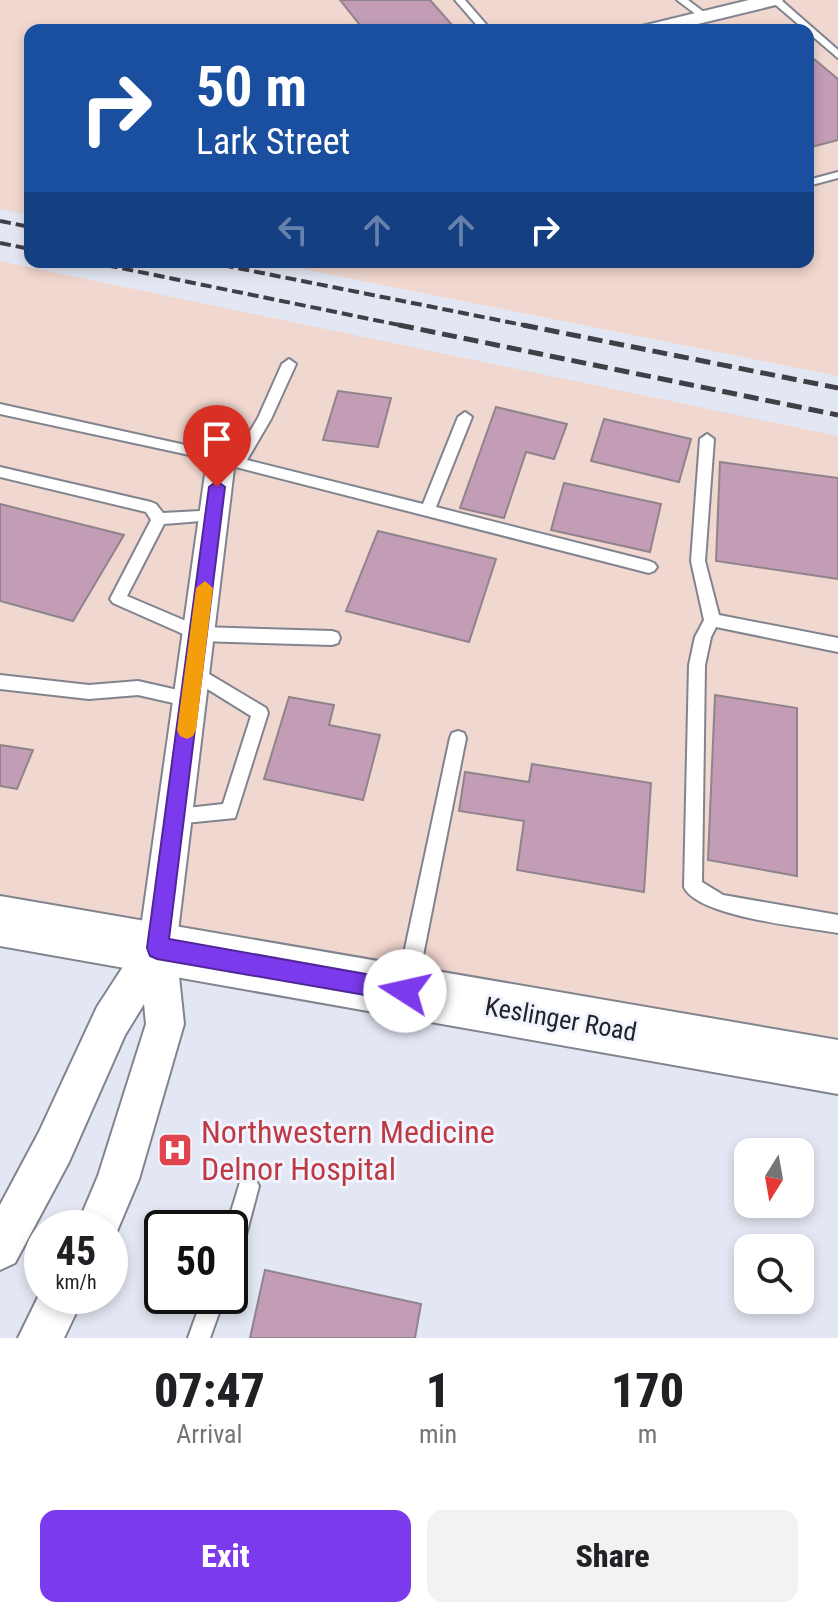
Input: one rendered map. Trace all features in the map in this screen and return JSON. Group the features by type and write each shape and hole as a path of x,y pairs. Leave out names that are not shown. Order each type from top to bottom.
{"main road":[{"name":"Keslinger Road","path":"0,921 838,1067"}],"street":[{"path":"673,24 774,0"},
{"path":"105,1210 118,1179 165,1024 157,948 214,514 229,462"},
{"path":"0,1248 54,1147 111,1021 157,948"},
{"path":"40,1338 53,1314"}],"lane":[{"path":"460,0 481,24"},
{"path":"682,0 704,16"},
{"path":"774,0 802,24"},
{"path":"814,34 838,55"},
{"path":"814,181 838,175"},
{"path":"229,462 264,419 289,364"},
{"path":"0,409 95,428 649,567"},
{"path":"428,510 465,417"},
{"path":"707,439 698,561 712,620 703,637 697,665 693,887 720,903 838,924"},
{"path":"0,472 151,508 159,519"},
{"path":"159,519 214,514"},
{"path":"159,519 118,599 199,634 332,638"},
{"path":"712,620 838,645"},
{"path":"0,682 89,692 193,686 260,713 229,812 175,816"},
{"path":"405,991 458,738"},
{"path":"242,1210 248,1186"},
{"path":"199,1338 208,1314"}],"shaded area":[{"path":"0,0 838,0 838,376 298,268 814,268 814,24 24,24 24,214 0,209"},
{"path":"0,261 838,436 838,1042 0,904"}],"building":[{"path":"340,0 430,0 451,24 359,24"},
{"path":"814,59 838,79 838,140 814,146"},
{"path":"338,391 391,398 378,447 323,440"},
{"path":"496,407 567,424 554,459 526,452 504,518 460,508"},
{"path":"604,419 691,439 679,482 591,461"},
{"path":"720,462 838,478 838,579 716,561"},
{"path":"564,483 661,504 650,552 551,530"},
{"path":"0,504 124,535 73,621 0,601"},
{"path":"378,531 496,559 469,642 346,611"},
{"path":"715,695 797,708 797,876 708,860"},
{"path":"289,697 334,705 329,725 380,735 363,800 264,779"},
{"path":"0,745 33,750 17,789 0,786"},
{"path":"532,764 651,783 644,892 517,870 524,821 459,811 465,772 529,782"},
{"path":"265,1270 421,1304 415,1338 250,1338"}],"railway":[{"path":"0,221 24,226"},
{"path":"0,243 24,248"},
{"path":"120,268 409,327"},
{"path":"237,268 533,327"},
{"path":"399,325 838,415"},
{"path":"523,325 533,327"},
{"path":"533,327 838,388"}],"slow traffic":[{"path":"187,730 205,588"}],"place":[{"name":"Northwestern Medicine Delnor Hospital","path":"175,1150"}],"route":[{"path":"217,487 157,948 405,991"}]}
